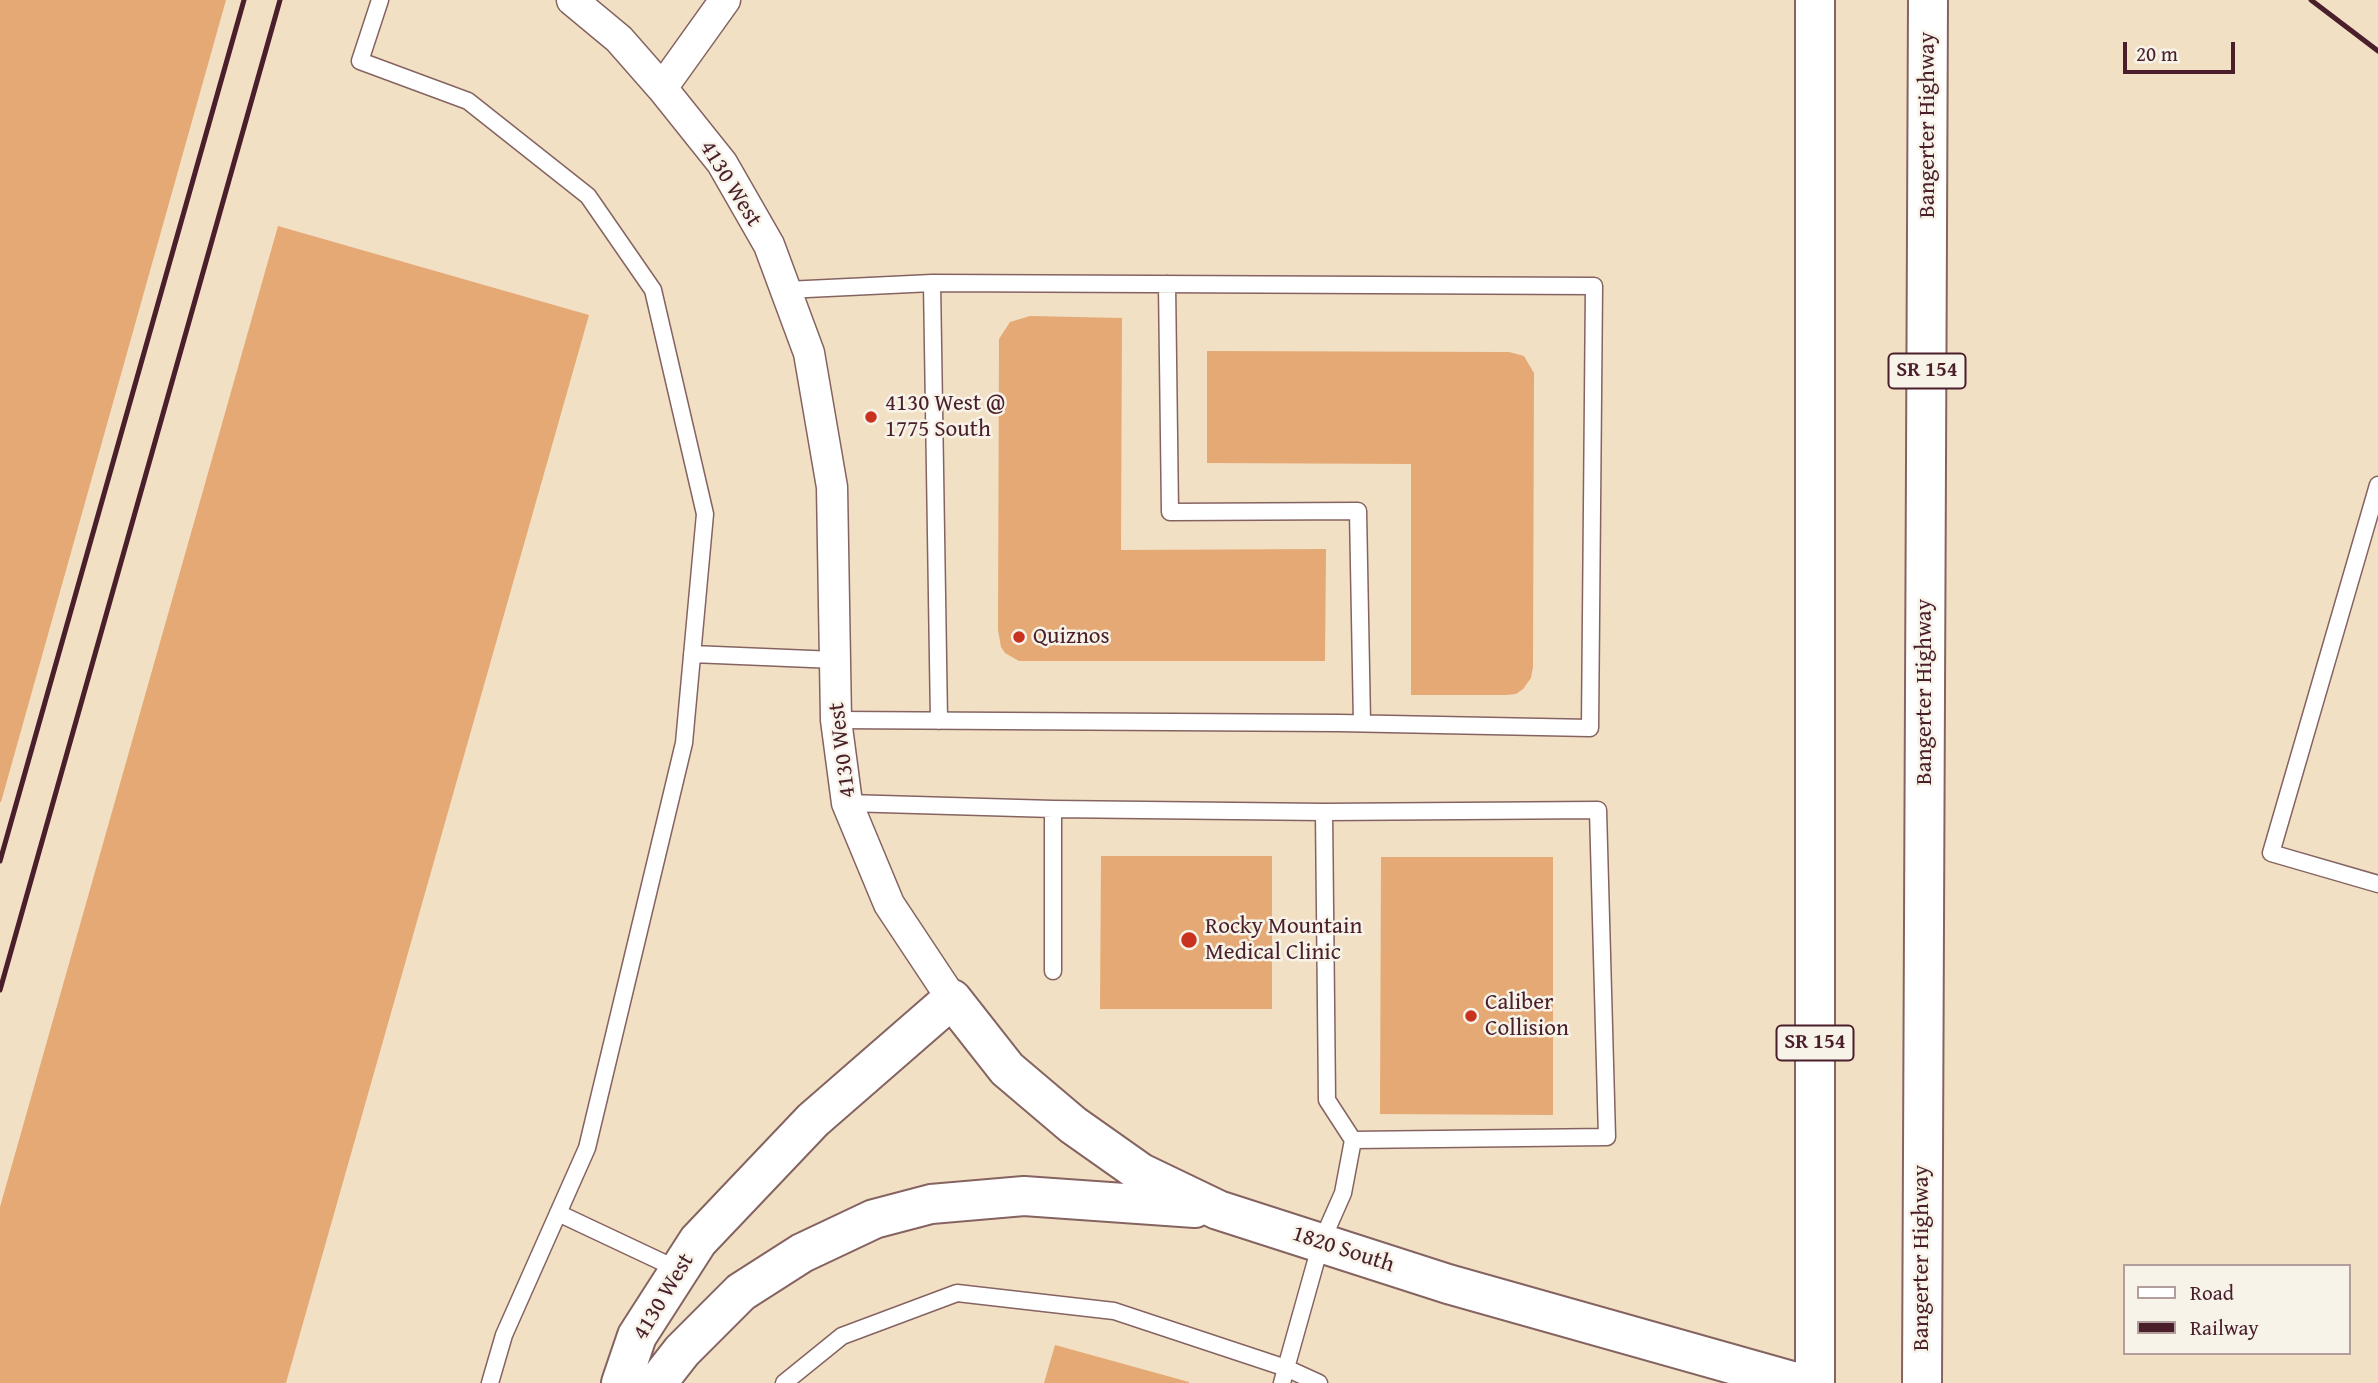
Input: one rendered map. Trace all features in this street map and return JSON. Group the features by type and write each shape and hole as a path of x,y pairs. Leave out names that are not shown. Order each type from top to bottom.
{"main road":[{"name":"SR 154","path":"1815,0 1815,1383"},
{"name":"Bangerter Highway","path":"1922,1383 1928,0"},
{"name":"1820 South","path":"952,999 1007,1069 1073,1125 1142,1173 1217,1210 1461,1287 1799,1383"},
{"name":"4130 West","path":"621,1383 637,1336 698,1241 813,1120 952,999"},
{"path":"657,1383 682,1350 741,1292 802,1253 874,1219 931,1204 1024,1196 1217,1210"}],"street":[{"name":"4130 West","path":"572,0 619,38 662,88 722,163 769,245 809,353 832,487 836,720 847,803 888,904 952,999"},
{"path":"662,88 725,0"}],"lane":[{"path":"380,0 360,61 468,101 588,196 653,290 705,514 684,743 587,1148 504,1335 489,1383"},
{"path":"786,290 932,283 1594,286 1590,728 1362,723 836,720"},
{"path":"932,283 939,721"},
{"path":"1167,284 1170,512 1358,511 1362,723"},
{"path":"2378,485 2271,853 2378,884"},
{"path":"692,654 835,660"},
{"path":"847,803 1053,809 1324,812 1598,810 1607,1137 1353,1140"},
{"path":"1053,809 1054,971"},
{"path":"1284,1375 1321,1243 1343,1193 1353,1140 1327,1100 1324,812"},
{"path":"558,1213 680,1270"},
{"path":"785,1383 842,1336 957,1293 1114,1311 1284,1375 1320,1383"}],"building":[{"path":"0,0 226,0 1,802 0,802"},
{"path":"278,226 589,315 286,1383 0,1383 0,1207"},
{"path":"1030,316 1122,318 1121,550 1326,549 1325,661 1019,661 1005,653 998,630 999,339 1010,322"},
{"path":"1207,351 1509,352 1524,356 1534,373 1533,667 1531,678 1523,689 1516,694 1506,695 1411,695 1411,464 1207,463"},
{"path":"1101,856 1272,856 1272,1009 1100,1009"},
{"path":"1381,857 1553,857 1553,1115 1380,1114"},
{"path":"1055,1345 1189,1382 1189,1383 1044,1383"}],"railway":[{"path":"0,861 244,0"},
{"path":"0,990 280,0"},
{"path":"2311,0 2378,51"}],"place":[{"name":"4130 West @ 1775 South","path":"871,417"},
{"name":"Quiznos","path":"1019,637"},
{"name":"Rocky Mountain Medical Clinic","path":"1189,940"},
{"name":"Caliber Collision","path":"1471,1016"}]}
